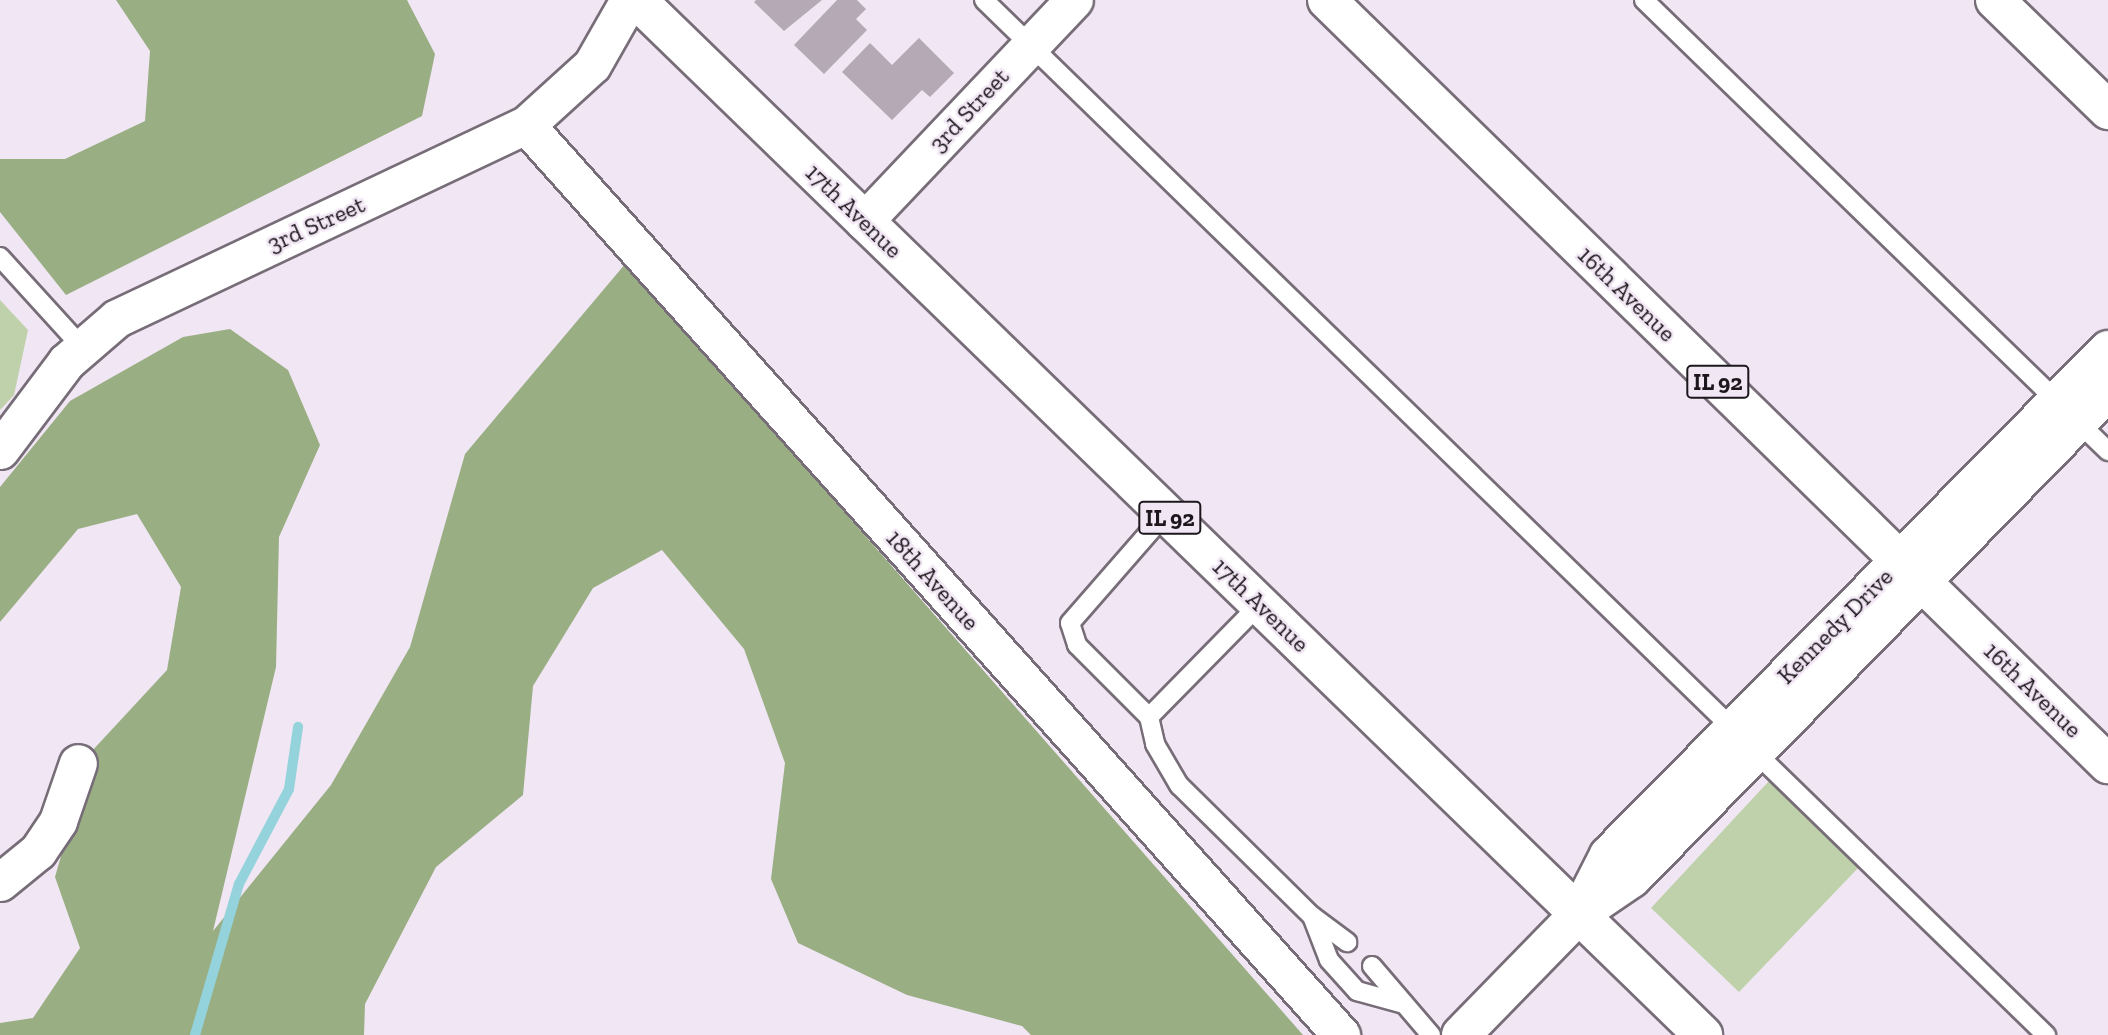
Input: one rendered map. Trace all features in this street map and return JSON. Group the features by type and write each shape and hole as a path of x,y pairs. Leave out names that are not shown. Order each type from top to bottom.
{"main road":[{"name":"17th Avenue","path":"637,0 1703,1035"},
{"name":"16th Avenue","path":"1327,0 2108,764"},
{"path":"1996,0 2108,110"},
{"name":"Kennedy Drive","path":"1461,1035 1579,914 1609,855 1744,741 1912,571 2068,412 2108,350"},
{"name":"Kennedy Drive","path":"2068,412 2108,391"}],"street":[{"name":"3rd Street","path":"0,450 81,346 148,300 526,125 593,65 629,0"},
{"name":"3rd Street","path":"864,221 1074,0"},
{"name":"18th Avenue","path":"526,125 1341,1035"},
{"path":"0,882 38,851 58,821 78,763"}],"lane":[{"path":"984,0 2046,1035"},
{"path":"1644,0 2108,451"},
{"path":"0,257 81,346"},
{"path":"1166,513 1070,623 1077,645 1149,717 1155,744 1179,785 1311,916 1347,943"},
{"path":"1149,717 1260,604"},
{"path":"1311,916 1329,960 1357,991 1404,1004"},
{"path":"1372,966 1431,1035"}],"green space":[{"path":"116,0 407,0 435,54 422,116 66,295 0,212 0,159 65,159 145,121 150,51"},
{"path":"626,263 1303,1035 1031,1035 1022,1026 907,995 798,943 771,879 785,763 744,649 662,550 593,588 533,686 523,795 436,867 365,1004 364,1035 0,1035 0,1023 33,1018 80,948 55,877 91,752 167,670 181,587 137,514 78,529 0,622 0,487 70,401 183,337 230,329 288,370 320,445 279,537 276,667 213,931 331,785 410,647 465,454"},
{"path":"0,300 28,330 14,395 0,410"},
{"path":"1769,781 1859,867 1739,992 1651,908"}],"building":[{"path":"756,0 822,0 784,31 754,2"},
{"path":"837,0 857,0 866,9 856,19 867,30 824,74 794,45"},
{"path":"919,38 954,73 930,97 922,90 892,120 842,72 870,43 892,65"}],"waterway":[{"path":"195,1035 239,884 289,789 298,727"}]}
